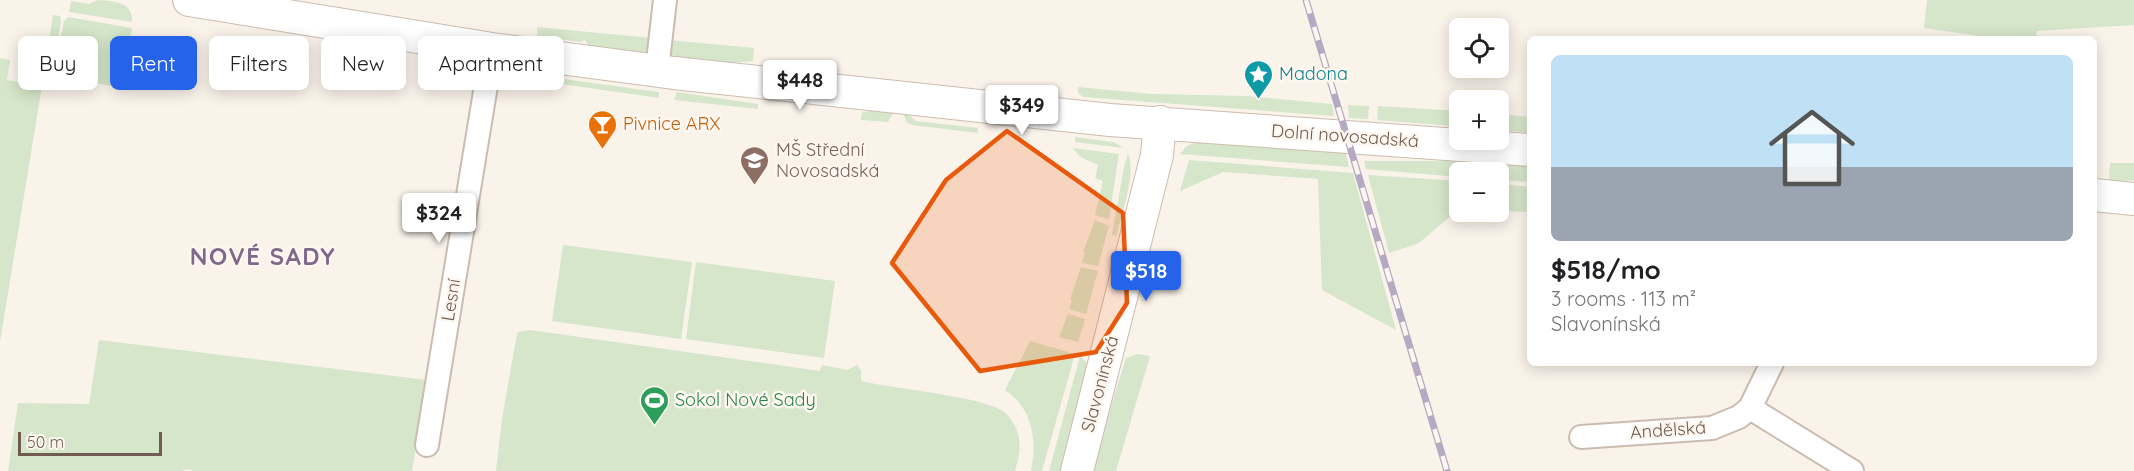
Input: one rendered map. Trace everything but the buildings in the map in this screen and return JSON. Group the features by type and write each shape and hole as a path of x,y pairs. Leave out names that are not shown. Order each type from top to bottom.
{"main road":[{"name":"Dolní novosadská","path":"189,0 418,37"},
{"name":"Dolní novosadská","path":"564,58 1110,120 1527,150"},
{"name":"Slavonínská","path":"1077,471 1154,166 1160,122"},
{"path":"2097,195 2134,199"}],"street":[{"path":"657,70 665,0"},
{"name":"Lesní","path":"427,445 485,90"},
{"path":"1771,366 1750,408 1852,471"},
{"name":"Andělská","path":"1581,437 1712,428 1739,417 1750,408"}],"highlighted area":[{"path":"1007,131 1123,213 1127,303 1096,352 980,371 892,263 946,180"}],"green space":[{"path":"98,0 122,4 130,10 132,22 69,12 71,1 89,4"},
{"path":"1927,0 2134,0 2134,25 2037,31 2036,36 1979,36 1924,28"},
{"path":"53,15 60,16 59,36 50,36"},
{"path":"68,17 132,28 131,36 110,36 110,86 98,83 98,36 61,36 64,21"},
{"path":"537,27 652,38 647,55 590,48 585,40 580,42 564,40 564,36 537,35"},
{"path":"669,40 754,48 753,61 720,64 672,59 669,56"},
{"path":"0,58 10,60 7,80 18,82 18,90 41,90 0,342"},
{"path":"564,79 659,92 659,98 564,84"},
{"path":"1078,87 1152,94 1247,96 1332,104 1334,116 1083,97 1078,93"},
{"path":"677,92 758,104 758,109 674,100"},
{"path":"1348,105 1369,106 1368,119 1349,118"},
{"path":"1378,106 1449,110 1449,126 1377,120"},
{"path":"862,112 894,112 888,122 861,120"},
{"path":"904,114 909,114 915,121 978,128 978,133 912,125 906,122"},
{"path":"1509,115 1527,117 1527,133 1509,131"},
{"path":"1075,137 1113,142 1124,148 1075,142"},
{"path":"1201,140 1345,151 1349,167 1180,154 1187,146"},
{"path":"1073,148 1119,154 1109,219 1095,215 1103,181 1095,178 1098,165 1080,157"},
{"path":"1128,154 1131,172 1116,236 1112,235"},
{"path":"1189,160 1353,173 1396,330 1322,290 1318,179 1223,172 1180,191"},
{"path":"1364,161 1477,162 1449,162 1449,176 1366,169"},
{"path":"2110,163 2134,163 2134,180 2113,183 2109,179"},
{"path":"1509,164 1527,165 1527,182 1509,181"},
{"path":"1368,175 1449,180 1449,218 1419,243 1389,253"},
{"path":"1509,185 1527,187 1527,212 1509,211"},
{"path":"1095,220 1109,226 1098,266 1082,263 1085,253 1083,252"},
{"path":"563,245 692,262 681,339 552,321"},
{"path":"696,262 835,281 824,358 686,339"},
{"path":"1081,267 1098,271 1086,314 1069,309"},
{"path":"1068,314 1085,319 1078,342 1059,337"},
{"path":"530,330 820,371 822,365 847,370 857,365 861,370 861,381 959,397 1004,412 1018,432 1020,447 1015,471 496,471 502,419 516,339 518,332"},
{"path":"99,340 427,380 412,471 193,471 189,469 182,471 8,471 18,403 89,404"},
{"path":"1030,341 1075,354 1042,471 1031,471 1033,437 1031,426 1022,406 1005,390"},
{"path":"1137,354 1150,356 1116,471 1091,471 1126,358"},
{"path":"1080,356 1090,366 1066,471 1049,471"}],"railway":[{"path":"1306,0 1447,471"}],"place":[{"name":"Madona","path":"1258,100"},
{"name":"Pivnice ARX","path":"602,150"},
{"name":"MŠ Střední Novosadská","path":"755,186"},
{"name":"Sokol Nové Sady","path":"654,426"}],"district":[{"name":"NOVÉ SADY","path":"263,257"}]}
